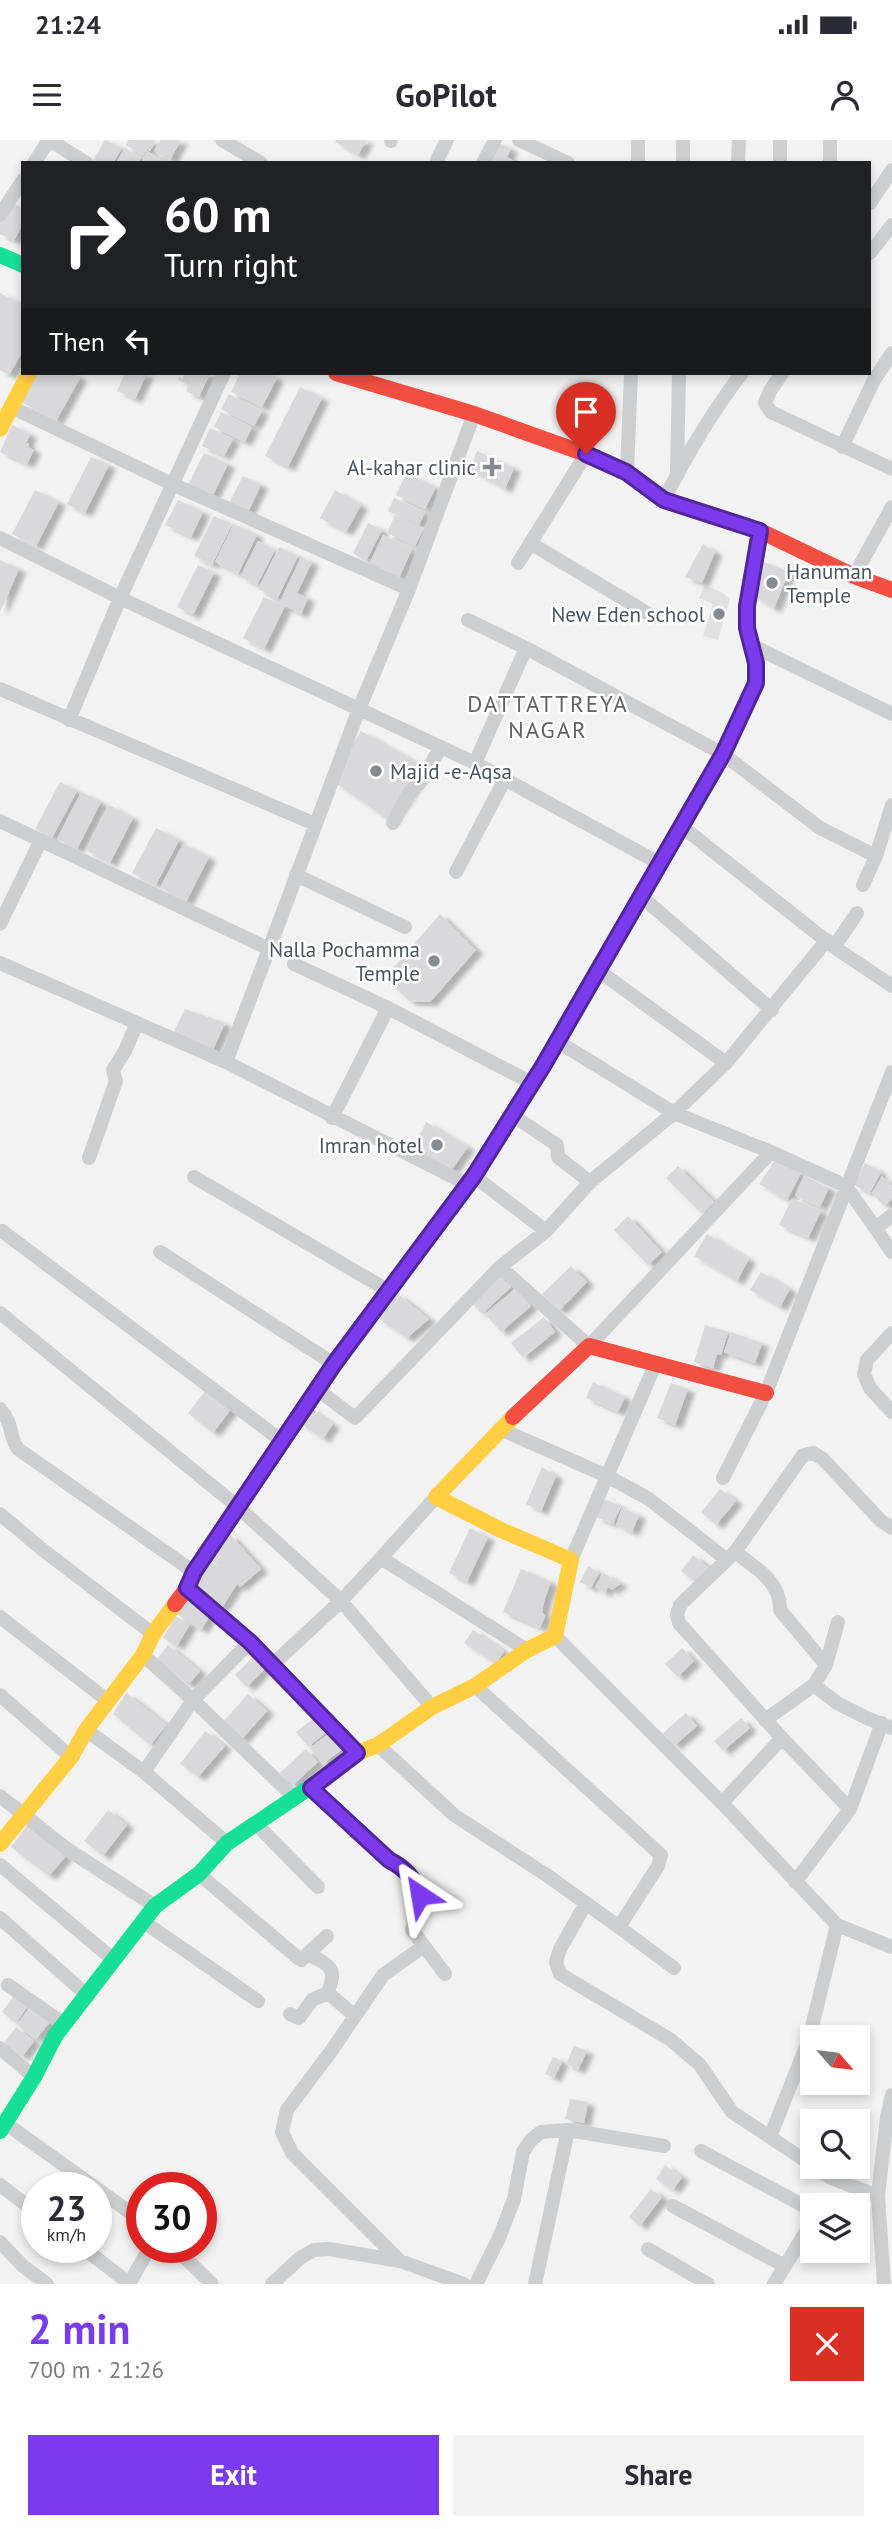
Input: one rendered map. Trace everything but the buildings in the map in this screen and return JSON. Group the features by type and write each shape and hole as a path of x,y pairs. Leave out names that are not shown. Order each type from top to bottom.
{"street":[{"path":"35,161 49,140 83,161"},
{"path":"222,140 258,161"},
{"path":"437,160 447,140"},
{"path":"484,161 495,140"},
{"path":"519,140 551,160"},
{"path":"638,140 638,161"},
{"path":"682,161 683,140"},
{"path":"738,161 739,140"},
{"path":"780,140 780,161"},
{"path":"830,140 830,161"},
{"path":"871,202 892,170"},
{"path":"0,215 21,183"},
{"path":"871,252 892,225"},
{"path":"0,255 21,264"},
{"path":"842,447 874,380 892,352"},
{"path":"0,429 28,375"},
{"path":"69,720 120,598 223,375"},
{"path":"343,375 474,414 586,454 626,472 664,500 760,531 854,576 892,590"},
{"path":"626,472 631,375"},
{"path":"677,475 679,375"},
{"path":"726,393 727,375"},
{"path":"664,500 726,393 740,375"},
{"path":"781,375 769,391 765,403 771,412 892,469"},
{"path":"11,407 172,484 410,589"},
{"path":"226,1062 359,709 410,589 474,414"},
{"path":"518,563 586,454"},
{"path":"854,576 892,507"},
{"path":"0,1844 71,1757 86,1730 143,1655 153,1634 187,1588 194,1572 334,1364 470,1180 532,1083 642,897 680,825 723,754 756,683 747,628 747,606 760,531"},
{"path":"0,537 120,598 475,763 659,863"},
{"path":"530,543 653,617"},
{"path":"468,620 526,648 723,754 820,828 876,856"},
{"path":"752,646 892,714"},
{"path":"475,763 526,648"},
{"path":"0,689 315,824"},
{"path":"394,823 409,793 421,781 441,747"},
{"path":"456,872 505,779"},
{"path":"863,885 876,856 892,805"},
{"path":"0,821 269,949"},
{"path":"680,825 831,944 892,986"},
{"path":"0,923 41,840"},
{"path":"296,875 405,927"},
{"path":"642,897 772,1010"},
{"path":"318,1390 355,1418 500,1266 546,1231 590,1182 674,1113 726,1063 857,913"},
{"path":"0,962 226,1062 332,1118 470,1180 546,1231"},
{"path":"294,964 388,1008 532,1083"},
{"path":"598,971 726,1063"},
{"path":"332,1118 388,1008"},
{"path":"89,1158 116,1082 113,1070 137,1023"},
{"path":"557,1041 674,1113 846,1186 892,1252"},
{"path":"723,1478 766,1393 892,1072"},
{"path":"512,1115 556,1145 558,1157 590,1182"},
{"path":"272,1665 341,1601 500,1429 589,1346 771,1152"},
{"path":"194,1177 389,1291"},
{"path":"876,1227 892,1215"},
{"path":"2,1231 282,1441"},
{"path":"160,1252 334,1364"},
{"path":"500,1266 589,1346 766,1393"},
{"path":"1,1317 238,1507 341,1601 432,1707"},
{"path":"892,1333 867,1360 864,1374 870,1388 892,1412"},
{"path":"555,1636 571,1560 655,1365"},
{"path":"0,1409 11,1425 12,1441 18,1449 194,1572"},
{"path":"500,1429 607,1476 649,1499 771,1581 780,1596 780,1610 826,1665"},
{"path":"850,1809 765,1720 679,1623 677,1615 680,1605 731,1555 803,1455 813,1453 823,1459 881,1521 892,1528"},
{"path":"436,1497 501,1530 571,1560"},
{"path":"0,1514 153,1634"},
{"path":"381,1558 527,1650"},
{"path":"187,1588 250,1642 357,1753"},
{"path":"0,1617 108,1701"},
{"path":"765,1720 814,1685 826,1665 838,1622"},
{"path":"126,2210 3,2127 34,2077 55,2036 155,1906 199,1874 227,1843 311,1788 357,1753 378,1745 432,1707 475,1686 527,1650 555,1636"},
{"path":"555,1636 722,1803 837,1925 892,1947"},
{"path":"144,1772 194,1700 250,1642"},
{"path":"143,1655 194,1700 295,1798"},
{"path":"795,1882 850,1809 887,1725 837,1703 814,1685"},
{"path":"475,1686 661,1855 659,1866 618,1927"},
{"path":"0,1695 71,1757"},
{"path":"86,1730 144,1772 227,1843"},
{"path":"722,1803 782,1738"},
{"path":"378,1745 454,1815 586,1903 674,1968"},
{"path":"311,1788 389,1860 410,1875 420,1895 418,1918 412,1930 445,1974"},
{"path":"0,1796 67,1849 155,1906"},
{"path":"257,1825 318,1887"},
{"path":"0,1865 114,1960"},
{"path":"199,1874 298,1958 307,1955 327,1936"},
{"path":"586,1903 560,1949 556,1962 560,1974 671,2040 700,2065 732,2112 800,2157"},
{"path":"0,1918 88,1996"},
{"path":"144,1922 258,2001"},
{"path":"770,2137 808,2039 837,1925"},
{"path":"400,2261 292,2153 282,2132 287,2110 383,1975 424,1946"},
{"path":"307,1955 330,1968 332,1974 328,1993"},
{"path":"8,1985 64,2024"},
{"path":"328,1993 355,2016"},
{"path":"290,2014 299,2018 312,2000 328,1993"},
{"path":"0,2048 34,2077"},
{"path":"884,2284 878,2196 892,2095"},
{"path":"535,2284 568,2130"},
{"path":"476,2284 514,2200 523,2152 531,2140 541,2133 568,2130 664,2146"},
{"path":"701,2151 806,2207 811,2214 810,2225 774,2284"},
{"path":"834,2179 878,2196"},
{"path":"0,2185 21,2201"},
{"path":"673,2206 785,2266"},
{"path":"0,2242 23,2266 47,2284"},
{"path":"272,2284 300,2258 314,2250 329,2249 400,2261 464,2284"},
{"path":"648,2249 708,2284"},
{"path":"103,2263 130,2284 141,2263"},
{"path":"190,2263 212,2284"}],"shaded area":[{"path":"705,585 730,599 718,640 703,636 713,604 699,598"}],"traffic: fast":[{"path":"0,255 21,264"},
{"path":"351,1341 474,1176 543,1066 662,860"},
{"path":"0,2131 34,2077 55,2036 155,1906 199,1874 227,1843 334,1771"}],"traffic: slow":[{"path":"0,429 28,375"},
{"path":"662,860 723,754 756,683 756,663 747,628 747,606 760,531"},
{"path":"334,1771 357,1753 378,1745 432,1707 475,1686 527,1650 555,1636 571,1560 501,1530 436,1497 513,1417"},
{"path":"0,1844 71,1757 86,1730 143,1655 153,1634 175,1604"}],"traffic: jam":[{"path":"343,375 474,414 586,454 627,472 664,500 760,531 854,576 892,590"},
{"path":"175,1604 351,1341"},
{"path":"513,1417 589,1346 766,1393"}],"place":[{"name":"Al-kahar clinic","path":"492,467"},
{"name":"Hanuman Temple","path":"772,583"},
{"name":"New Eden school","path":"719,614"},
{"name":"Majid -e-Aqsa","path":"376,771"},
{"name":"Nalla Pochamma Temple","path":"434,961"},
{"name":"Imran hotel","path":"437,1145"}],"district":[{"name":"DATTATTREYA NAGAR","path":"548,716"}],"route":[{"path":"420,1895 410,1875 389,1860 311,1788 357,1753 250,1642 187,1588 194,1572 334,1364 474,1176 543,1066 642,897 680,825 723,754 756,683 756,663 747,628 747,606 760,531 664,500 626,472 586,454"}]}
